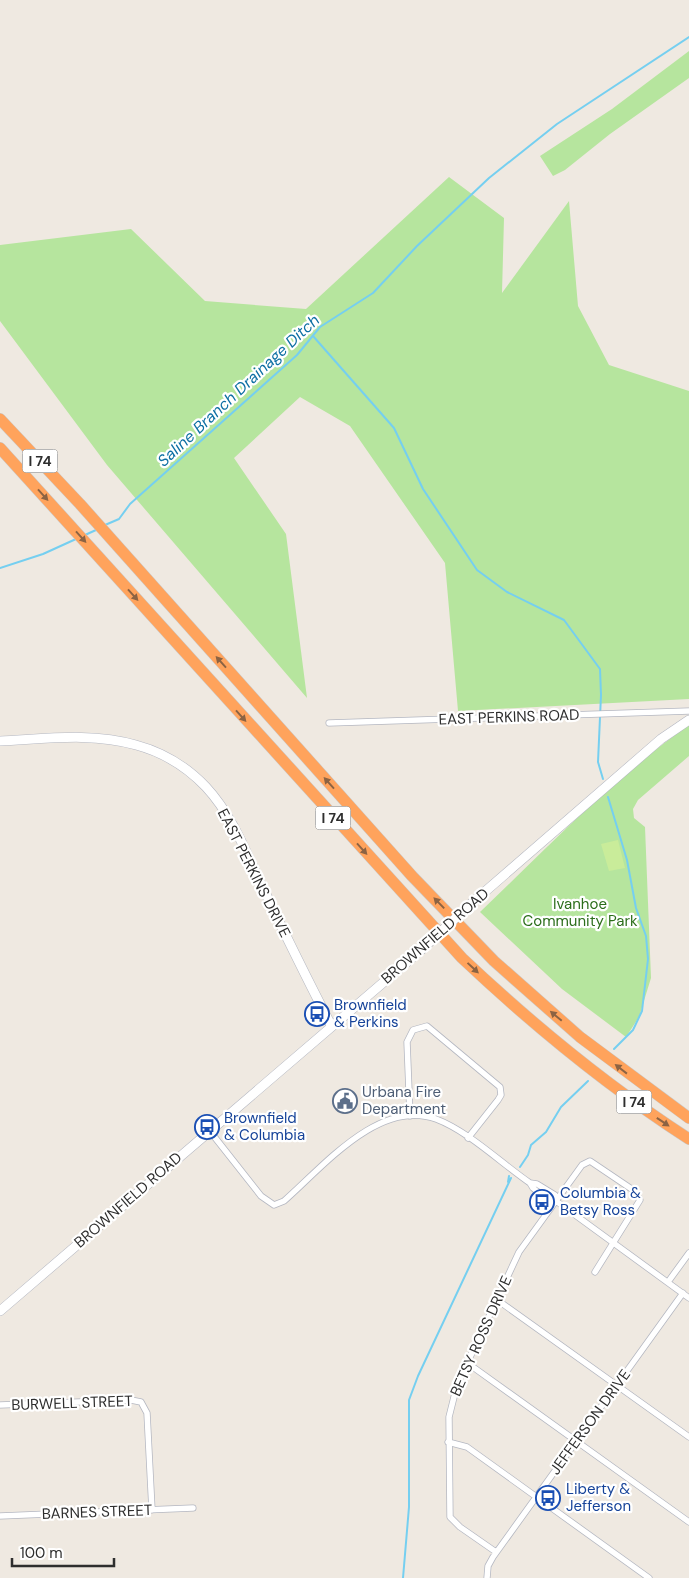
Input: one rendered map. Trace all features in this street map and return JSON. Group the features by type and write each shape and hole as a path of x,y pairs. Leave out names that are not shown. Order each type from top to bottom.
{"highway":[{"name":"I 74","path":"0,419 80,504 412,876 494,961 580,1037 689,1118"},
{"name":"I 74","path":"0,448 462,958 505,999 581,1063 689,1139"}],"street":[{"name":"EAST PERKINS ROAD","path":"329,723 689,711"},
{"name":"BROWNFIELD ROAD","path":"0,1311 330,1025 420,951 473,902 661,739 689,720"},
{"name":"EAST PERKINS DRIVE","path":"0,741 88,738 134,744 162,755 195,777 216,799 237,833 330,1025"},
{"path":"410,1116 407,1042 413,1030 427,1026 432,1028 500,1087 501,1095 498,1100 468,1138"},
{"path":"209,1130 261,1196 274,1205 284,1201 370,1127 386,1120 410,1116 436,1119 468,1138 530,1183 533,1188 550,1202 556,1201 689,1298"},
{"name":"BETSY ROSS DRIVE","path":"496,1552 460,1527 450,1517 448,1442 452,1402 466,1362 520,1252 582,1165 590,1161 640,1196 639,1204 613,1242"},
{"path":"595,1272 613,1242"},
{"path":"668,1282 689,1253"},
{"name":"JEFFERSON DRIVE","path":"487,1578 488,1566 496,1552 683,1293"},
{"path":"496,1299 689,1437"},
{"path":"466,1362 689,1522"},
{"name":"BURWELL STREET","path":"0,1405 131,1400 144,1403 147,1413 152,1510"},
{"path":"448,1442 467,1447 649,1578"},
{"name":"BARNES STREET","path":"0,1516 193,1508"}],"green space":[{"path":"689,51 689,78 610,134 565,170 553,176 540,156 612,109"},
{"path":"449,177 504,218 502,293 569,201 578,306 609,365 689,391 689,699 458,711 445,563 350,426 300,397 234,458 286,534 307,698 107,465 0,321 0,245 131,229 205,301 306,309"},
{"name":"Ivanhoe Community Park","path":"689,725 689,756 638,800 633,809 634,818 645,827 651,978 639,1017 626,1037 562,989 480,912 607,791"},
{"path":"618,840 625,868 609,871 601,844"}],"waterway":[{"name":"Saline Branch Drainage Ditch","path":"105,525 119,519 130,504 297,355 320,327 373,293 417,246 489,178 557,124 689,37"},
{"path":"313,336 394,428 423,489 477,570 507,592 564,620 600,669 601,695 598,762 603,779"},
{"name":"Saline Branch Drainage Ditch","path":"85,535 96,530"},
{"name":"Saline Branch Drainage Ditch","path":"0,568 43,554 76,539"},
{"path":"608,797 627,860 636,908 646,936 648,959 642,1011 633,1030 614,1049"},
{"path":"520,1167 528,1155 531,1145 546,1132 561,1107 588,1081"},
{"path":"508,1182 509,1176"},
{"path":"403,1578 409,1507 409,1400 418,1376 511,1178"}],"place":[{"name":"Brownfield & Perkins","path":"317,1014"},
{"name":"Urbana Fire Department","path":"345,1101"},
{"name":"Brownfield & Columbia","path":"207,1127"},
{"name":"Columbia & Betsy Ross","path":"542,1202"},
{"name":"Liberty & Jefferson","path":"548,1498"}]}
